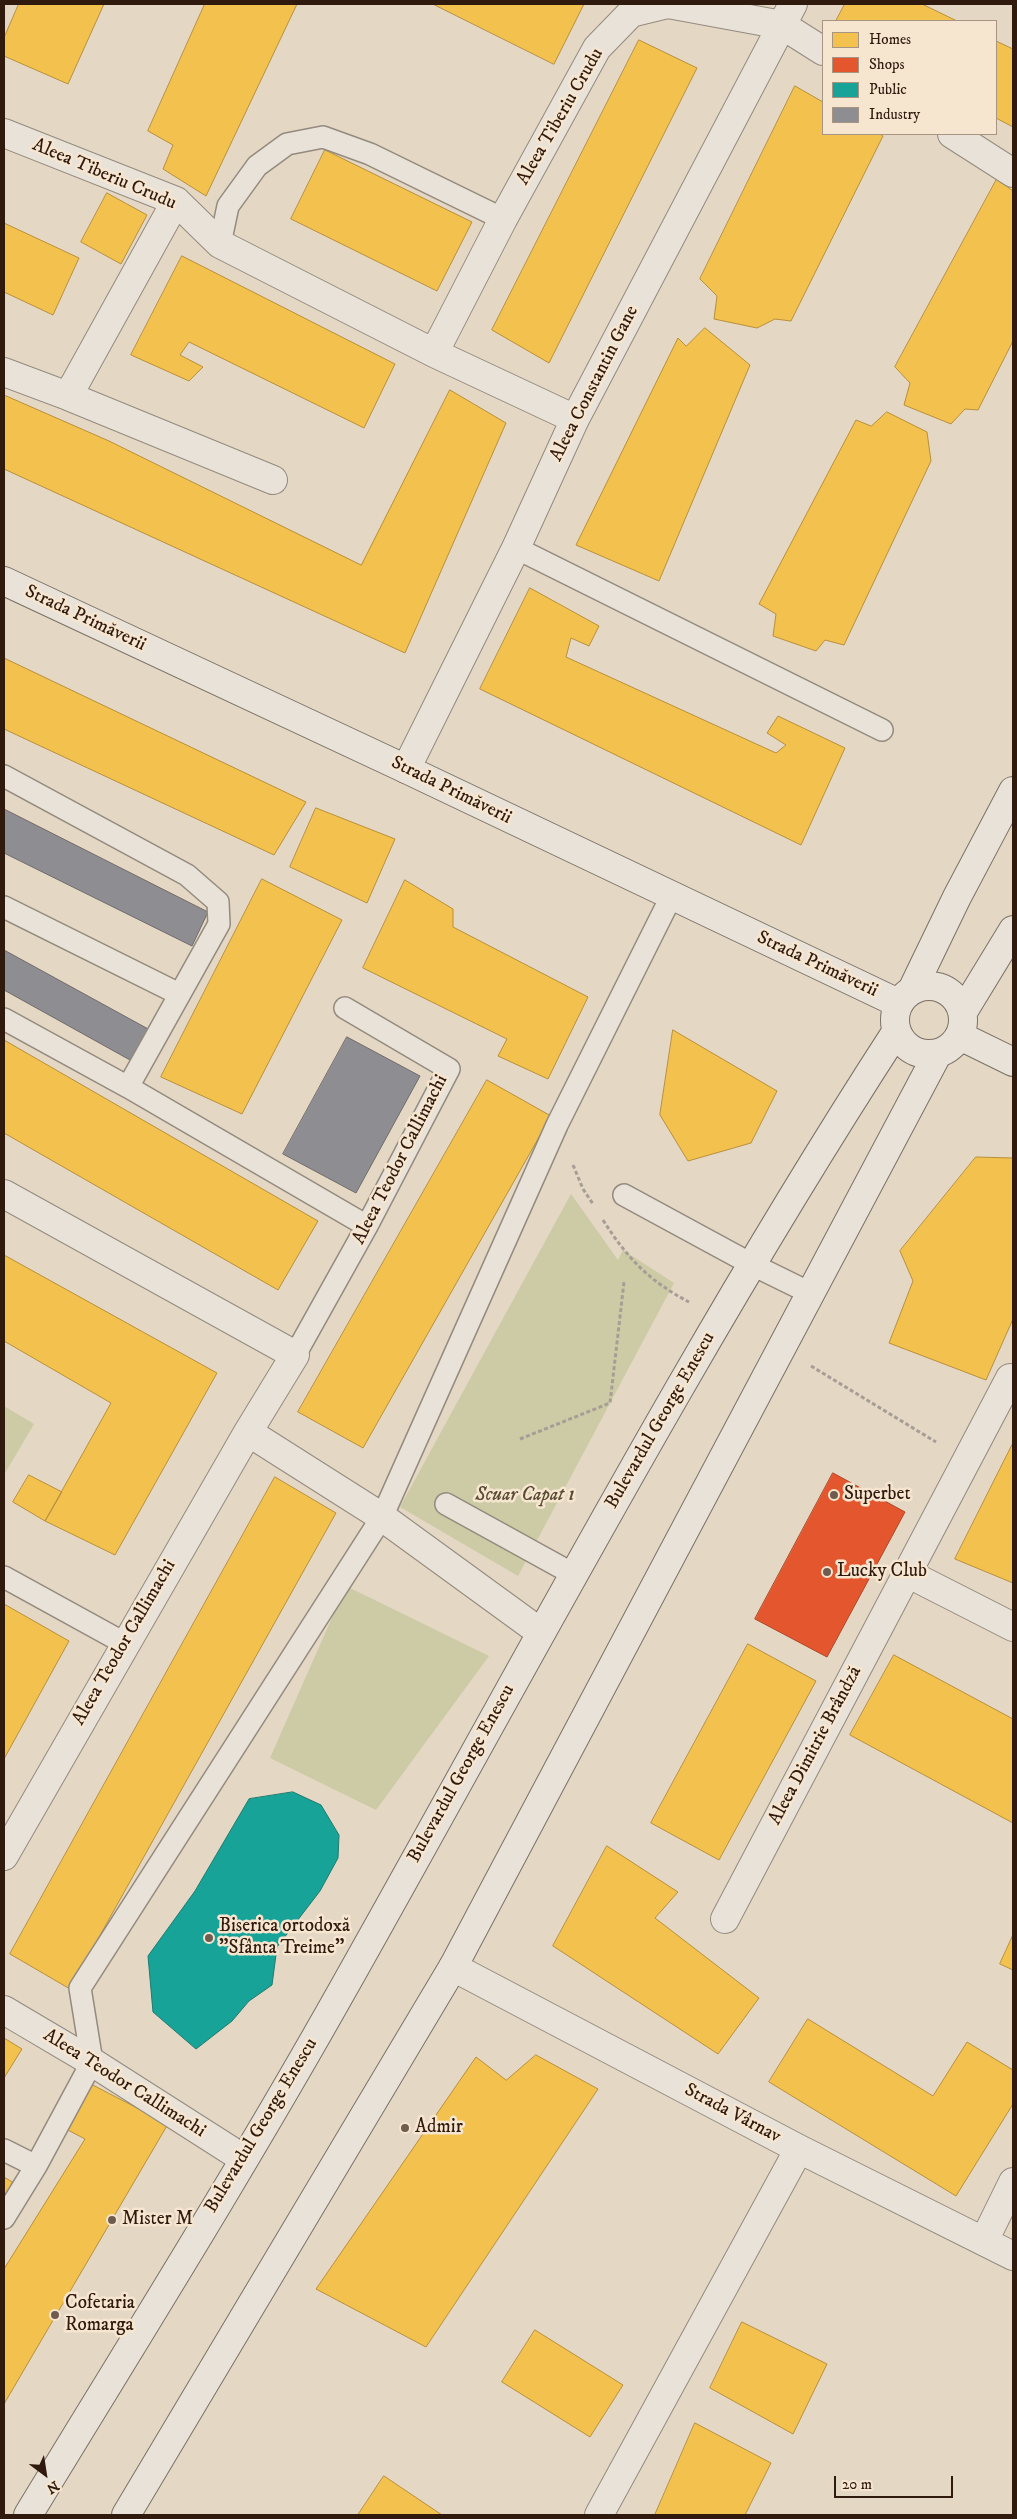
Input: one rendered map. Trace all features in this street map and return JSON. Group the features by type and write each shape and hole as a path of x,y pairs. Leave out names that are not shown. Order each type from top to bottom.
{"street":[{"name":"Aleea Tiberiu Crudu","path":"434,353 503,219 597,48 631,13 668,4 788,14 822,50"},
{"name":"Aleea Constantin Gane","path":"406,769 516,548 574,419 788,14"},
{"name":"Aleea Tiberiu Crudu","path":"4,133 176,201 220,244 434,353 574,419"},
{"path":"954,135 1013,173"},
{"path":"68,396 176,201"},
{"path":"4,372 68,396 273,480"},
{"name":"Strada Primăverii","path":"4,581 406,769 671,896 906,996"},
{"path":"1013,791 906,996 894,1024 902,1042 918,1053 938,1053 947,1050 1013,930"},
{"path":"906,996 924,985 944,988 952,993 961,1024 1013,1062"},
{"name":"Bulevardul George Enescu","path":"28,2515 244,2159 342,1991 540,1632 719,1318 753,1265 816,1156 896,1032"},
{"path":"126,2515 453,1967 938,1053"},
{"path":"4,1194 295,1355"},
{"name":"Aleea Teodor Callimachi","path":"4,1856 124,1643 295,1355"},
{"name":"Aleea Dimitrie Brândză","path":"725,1919 1010,1378"},
{"path":"248,1432 382,1517 540,1632"},
{"path":"907,1573 1013,1627"},
{"name":"Strada Vârnav","path":"453,1967 799,2149 1013,2256"},
{"name":"Aleea Teodor Callimachi","path":"4,2010 92,2062 244,2159"},
{"path":"599,2515 799,2149"},
{"path":"984,2241 1013,2182"}],"lane":[{"path":"220,244 228,206 257,166 287,144 323,137 370,154 503,219"},
{"path":"516,548 882,730"},
{"path":"4,776 187,875 218,902 219,924 128,1087"},
{"path":"4,2218 36,2166 92,2062 80,1988 382,1517 558,1125 671,896"},
{"path":"4,907 180,994"},
{"name":"Aleea Teodor Callimachi","path":"295,1355 367,1226 449,1069 345,1008"},
{"path":"4,1019 128,1087 367,1226"},
{"path":"624,1195 753,1265 810,1293"},
{"path":"446,1504 573,1574"},
{"path":"4,1576 124,1643"},
{"path":"4,2150 36,2166"}],"path":[{"path":"558,1125 583,1188 597,1210"},
{"path":"602,1218 633,1262 664,1289 719,1318"},
{"path":"520,1439 610,1403 624,1282"},
{"path":"781,1347 966,1461"}],"green space":[{"name":"Scuar Capat 1","path":"571,1194 618,1260 623,1250 674,1283 518,1576 400,1507"},
{"path":"4,1406 34,1424 4,1475"},
{"path":"346,1586 489,1656 376,1810 270,1758"}],"building: Homes":[{"path":"19,4 104,4 68,84 4,56 4,38"},
{"path":"205,4 297,4 206,196 163,169 173,145 148,131"},
{"path":"433,4 584,4 554,64"},
{"path":"845,4 922,4 955,20 837,20"},
{"path":"639,40 697,68 549,363 492,330"},
{"path":"997,41 1013,49 1013,127 997,119"},
{"path":"795,86 822,101 822,135 883,136 791,321 775,319 757,328 714,319 717,296 700,279"},
{"path":"325,150 472,222 437,291 291,219"},
{"path":"997,179 1013,191 1013,341 978,410 965,409 951,424 904,405 910,383 895,367"},
{"path":"107,193 147,215 121,264 81,242"},
{"path":"4,223 79,258 53,315 4,292"},
{"path":"182,256 395,364 364,428 189,342 180,355 203,367 189,381 131,355"},
{"path":"705,328 750,365 659,581 576,545 678,338 686,346"},
{"path":"450,390 506,423 405,653 4,469 4,395 109,441 361,565"},
{"path":"887,412 927,432 931,461 844,645 825,640 816,651 773,636 776,614 759,604 856,420 871,426"},
{"path":"530,588 599,626 589,646 571,638 566,657 776,753 786,745 767,733 778,716 845,748 801,845 480,689"},
{"path":"4,658 306,802 274,855 4,729"},
{"path":"316,808 395,839 367,903 290,867"},
{"path":"262,879 342,920 242,1114 161,1077"},
{"path":"405,880 453,909 453,927 588,997 548,1079 498,1056 507,1039 363,968"},
{"path":"673,1030 777,1091 751,1143 688,1161 660,1115"},
{"path":"4,1040 318,1221 278,1290 4,1133"},
{"path":"487,1080 551,1116 363,1448 298,1412"},
{"path":"976,1157 1013,1158 1013,1319 986,1380 889,1343 913,1281 900,1251"},
{"path":"4,1255 217,1373 115,1555 45,1521 111,1403 4,1341"},
{"path":"1013,1443 1013,1583 955,1559"},
{"path":"29,1475 62,1492 45,1521 13,1502"},
{"path":"275,1477 336,1513 70,1989 10,1954"},
{"path":"4,1604 69,1641 4,1759"},
{"path":"748,1644 816,1681 719,1860 651,1823"},
{"path":"894,1655 1013,1719 1013,1823 850,1735"},
{"path":"607,1846 678,1892 655,1918 759,1998 718,2054 553,1946"},
{"path":"1013,1935 1013,1970 1000,1964"},
{"path":"808,2019 933,2096 967,2042 1013,2070 1013,2104 956,2196 769,2082"},
{"path":"4,2038 22,2049 4,2078"},
{"path":"536,2055 598,2089 426,2347 316,2289 476,2057 506,2080"},
{"path":"87,2082 168,2124 4,2404 4,2269 85,2139 64,2128"},
{"path":"4,2177 19,2186 4,2215"},
{"path":"742,2322 827,2364 793,2434 710,2388"},
{"path":"535,2330 623,2385 590,2437 502,2382"},
{"path":"695,2423 771,2463 745,2515 655,2515"},
{"path":"384,2476 442,2515 358,2515"}],"building: Shops":[{"path":"833,1473 905,1512 827,1657 755,1619"}],"building: Public":[{"path":"293,1792 321,1805 339,1835 338,1858 320,1891 277,1947 272,1985 249,2001 232,2021 196,2049 153,2012 148,1956 195,1891 249,1799"}],"building: Industry":[{"path":"4,809 208,912 192,946 4,853"},
{"path":"4,950 150,1030 130,1060 4,990"},
{"path":"347,1037 420,1076 356,1193 283,1154"}],"place":[{"name":"Superbet","path":"834,1495"},
{"name":"Lucky Club","path":"827,1572"},
{"name":"Biserica ortodoxă \"Sfânta Treime\"","path":"209,1938"},
{"name":"Admir","path":"405,2128"},
{"name":"Mister M","path":"112,2220"},
{"name":"Cofetaria Romarga","path":"55,2315"}]}
